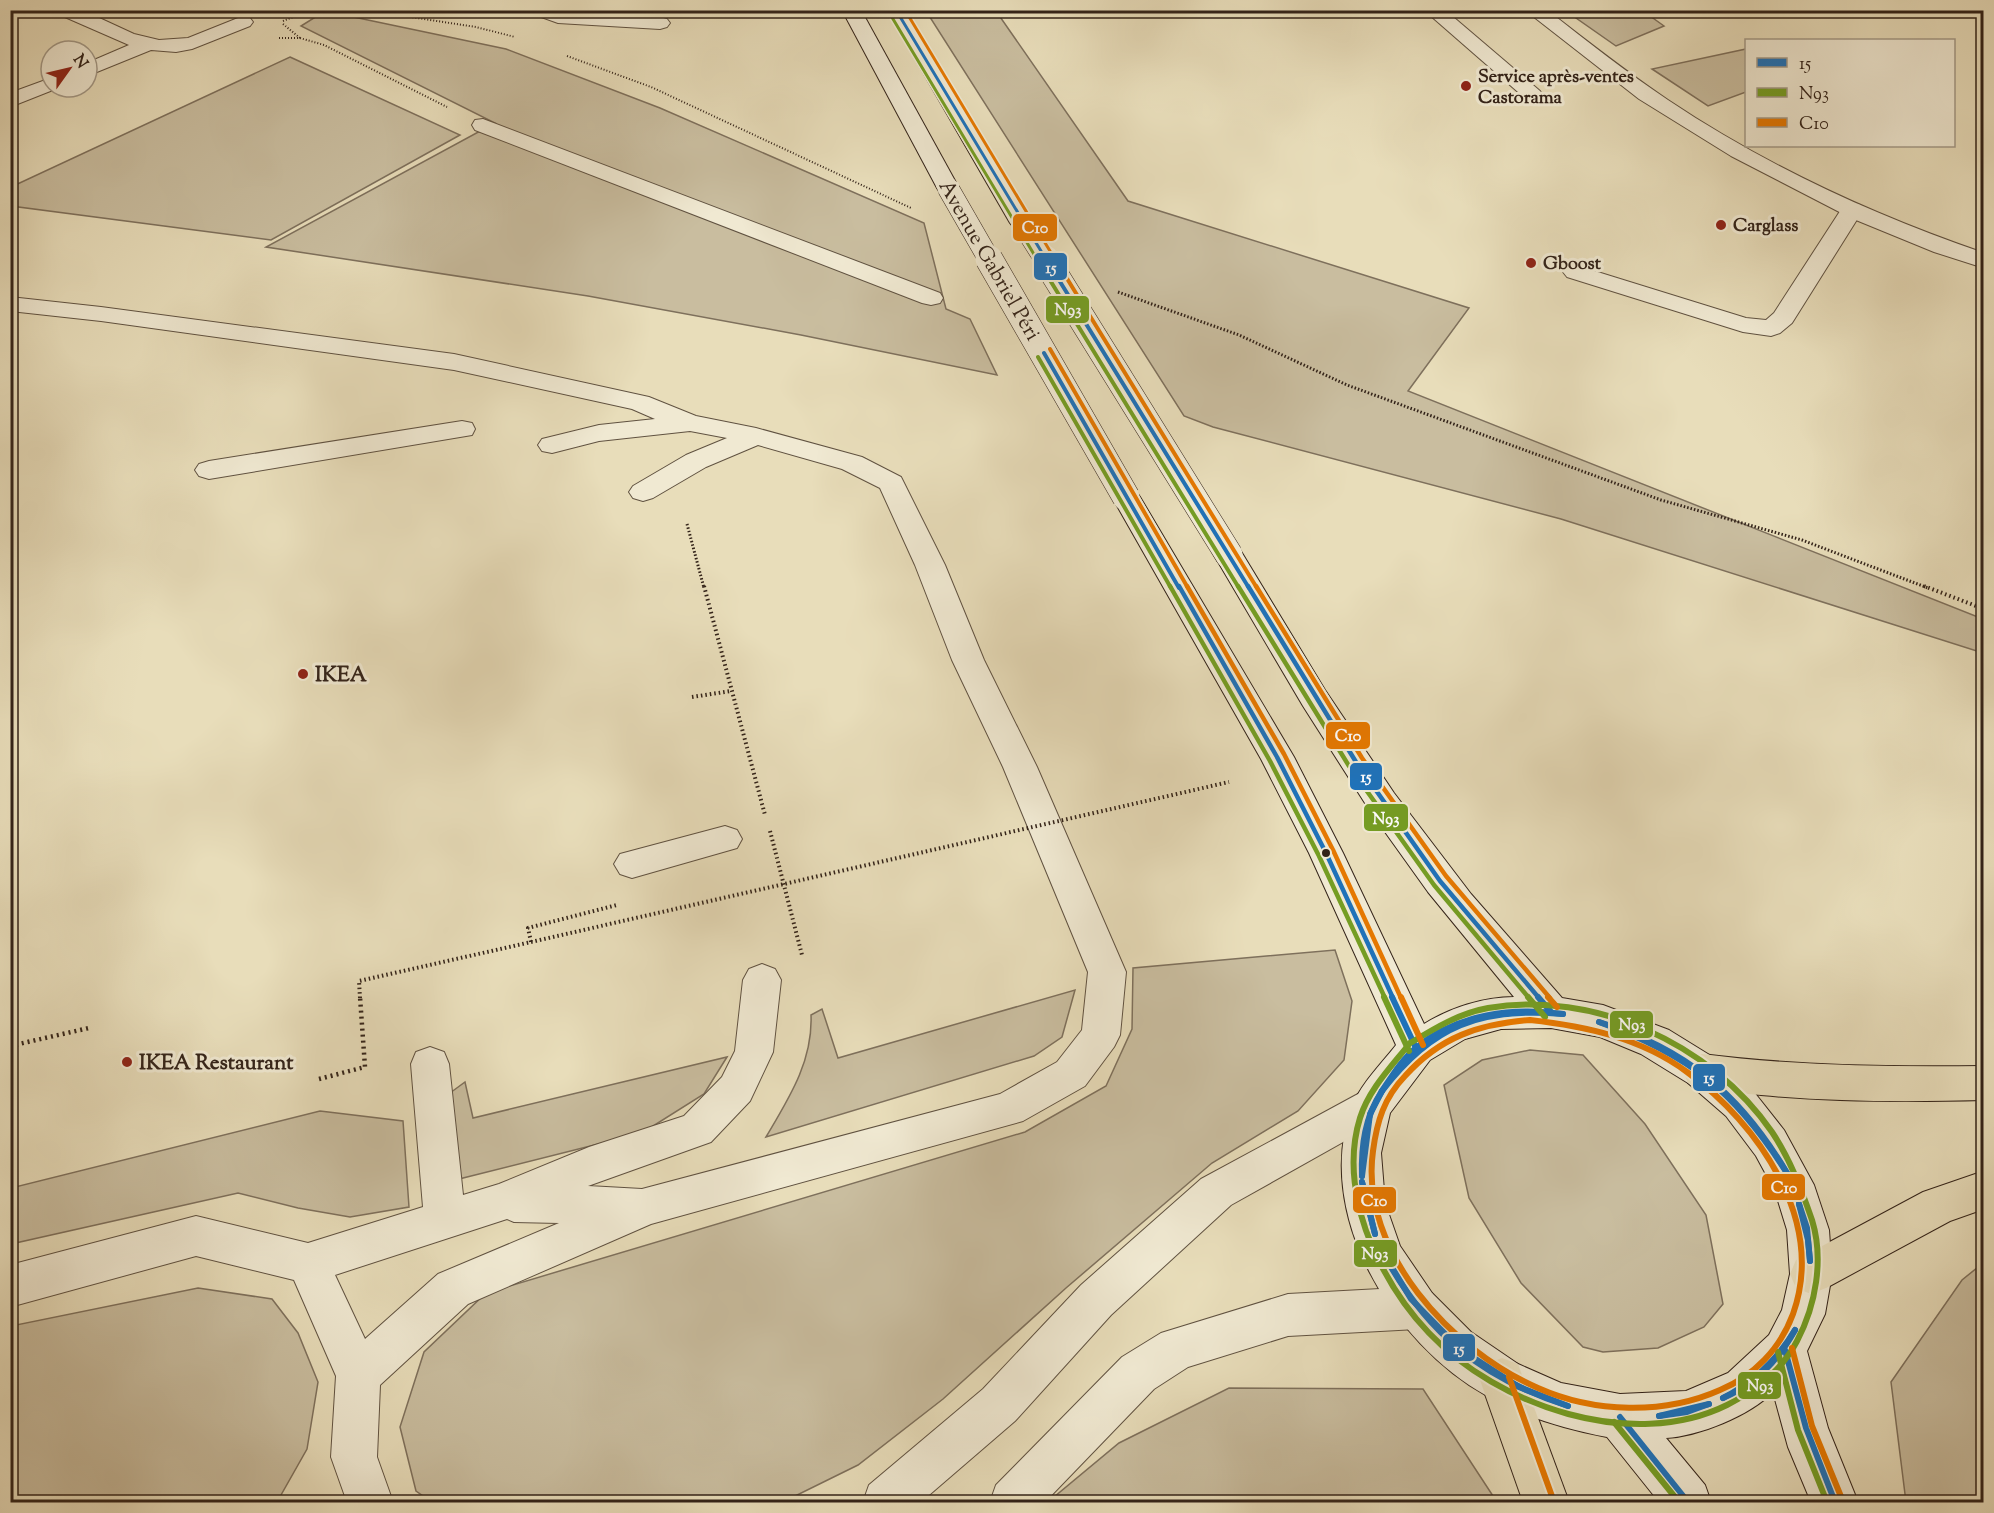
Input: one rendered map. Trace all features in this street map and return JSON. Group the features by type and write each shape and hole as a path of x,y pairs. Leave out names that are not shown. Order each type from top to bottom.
{"highway":[{"path":"1702,1071 1762,1080 1868,1085 1983,1083"},
{"path":"1811,1274 1938,1206 1983,1190"},
{"path":"1502,1380 1546,1503"}],"main road":[{"path":"65,10 146,45 170,47 191,44 243,22"},
{"path":"540,10 558,17 660,22"},
{"name":"Avenue Gabriel Péri","path":"851,10 948,188 1277,757 1326,853 1416,1048"},
{"path":"896,10 1022,223 1229,555 1312,694 1405,835 1478,929 1551,1012"},
{"path":"1433,10 1533,95"},
{"path":"1534,10 1660,104 1701,130 1852,210 1983,261"},
{"path":"99,64 146,45"},
{"path":"10,101 39,89"},
{"path":"483,125 931,298"},
{"path":"1575,272 1743,325 1771,328 1783,318 1852,210"},
{"path":"10,304 101,314 454,362 640,403 690,423 756,436 852,463 891,483 930,565 968,660 1020,767 1107,972 1101,1035 1071,1074 1009,1108 647,1206 453,1289 358,1375"},
{"path":"552,445 599,433 690,423"},
{"path":"209,470 462,429"},
{"path":"643,492 696,461 756,436"},
{"path":"632,864 725,839"},
{"path":"10,1286 196,1236 308,1263 502,1202 589,1166 697,1129 736,1089 754,1052 762,980"},
{"path":"886,1503 999,1405 1096,1300 1216,1192 1372,1106 1416,1048 1455,1025 1501,1014 1551,1012 1603,1021 1655,1041 1702,1071 1740,1104 1770,1143 1794,1185 1808,1230 1811,1274 1803,1314 1785,1350 1744,1389 1687,1414 1620,1417 1560,1405 1502,1380 1455,1347 1416,1308 1383,1257 1364,1203 1361,1153 1372,1106"},
{"path":"430,1064 445,1221"},
{"path":"502,1202 647,1206"},
{"path":"308,1263 358,1375 354,1457 370,1503"},
{"path":"1013,1503 1138,1373 1177,1348 1288,1315 1416,1308"},
{"path":"1785,1350 1801,1418 1820,1473 1835,1503"},
{"path":"1620,1417 1688,1503"}],"path":[{"path":"365,10 476,27 515,37"},
{"path":"280,21 300,38"},
{"path":"271,38 300,38 324,45 483,125"},
{"path":"557,52 651,87 919,211"},
{"path":"1110,289 1239,335 1347,385 1661,500 1802,540 1983,609"},
{"path":"687,524 766,818"},
{"path":"692,697 731,691"},
{"path":"319,1079 365,1067 358,981 1229,782"},
{"path":"769,829 803,956"},
{"path":"531,942 528,928 627,902"},
{"path":"10,1046 89,1028"}],"shaded area":[{"path":"325,11 506,49 660,108 924,223 946,309 970,319 997,375 801,335 588,296 266,247 495,123 301,26"},
{"path":"926,11 996,11 1128,201 1469,308 1408,391 1983,619 1983,653 1561,519 1213,427 1184,416"},
{"path":"1566,11 1643,11 1664,26 1616,46"},
{"path":"1745,49 1745,92 1708,106 1652,69"},
{"path":"290,57 460,135 271,240 11,206 11,187"},
{"path":"1335,950 1352,1001 1344,1060 1298,1111 1212,1163 1066,1288 943,1399 858,1465 783,1502 432,1502 416,1491 400,1427 424,1352 486,1293 1025,1132 1106,1086 1132,1029 1133,968"},
{"path":"1075,990 1062,1037 1034,1056 766,1137 791,1093 804,1064 811,1032 811,1015 822,1009 838,1058"},
{"path":"1530,1050 1583,1055 1645,1124 1706,1215 1723,1304 1704,1327 1658,1348 1603,1352 1583,1347 1521,1283 1469,1198 1444,1085 1482,1060"},
{"path":"727,1057 704,1094 642,1133 459,1179 450,1093 465,1082 473,1118"},
{"path":"320,1111 403,1121 409,1207 350,1217 298,1208 238,1193 11,1244 11,1188"},
{"path":"1983,1263 1983,1502 1906,1502 1891,1382 1962,1280"},
{"path":"198,1288 272,1299 298,1333 318,1382 307,1449 277,1502 11,1502 11,1326"},
{"path":"1229,1388 1423,1389 1493,1496 1492,1502 1048,1502 1119,1443"}],"transit line":[{"name":"15","path":"896,10 1055,274 1356,762 1440,881 1551,1012"},
{"name":"C10","path":"905,10 1061,270 1362,758 1446,876 1557,1007"},
{"name":"N93","path":"890,14 1048,278 1349,766 1434,885 1545,1017"},
{"name":"C10","path":"1050,349 1284,754 1333,850 1423,1045"},
{"name":"15","path":"1044,353 1277,757 1326,853 1416,1048"},
{"name":"N93","path":"1038,357 1270,761 1319,856 1409,1051"},
{"name":"N93","path":"1410,1043 1375,1088 1364,1107 1354,1147 1356,1191 1367,1234 1383,1270 1404,1304 1430,1334 1460,1360 1493,1383 1529,1401 1566,1414 1605,1421 1650,1424 1692,1418 1720,1408 1764,1382 1786,1359 1803,1329 1814,1296 1817,1261 1814,1227 1798,1177 1771,1130 1735,1090 1693,1055 1645,1029 1594,1011 1541,1004 1488,1008 1448,1022 1412,1042"},
{"name":"15","path":"1382,1091 1412,1051 1433,1036 1450,1028 1506,1012 1563,1014"},
{"name":"15","path":"1382,1091 1416,1051 1454,1027 1508,1013 1563,1014"},
{"name":"C10","path":"1530,1020 1571,1024 1611,1034 1649,1049 1684,1070 1716,1094 1745,1124 1768,1157 1787,1194 1794,1215 1801,1260 1800,1282 1789,1325 1778,1344 1763,1362 1735,1383 1715,1393 1663,1406 1600,1405 1559,1396 1521,1380 1472,1348 1430,1308 1397,1261 1385,1235 1370,1180 1376,1129 1384,1105 1394,1089 1415,1065 1443,1042 1491,1024 1530,1020"},
{"name":"15","path":"1599,1022 1657,1043 1709,1077 1753,1121 1787,1173"},
{"name":"15","path":"1599,1022 1660,1047 1709,1078 1750,1119 1787,1173"},
{"name":"15","path":"1362,1176 1364,1132 1371,1111 1382,1091"},
{"name":"15","path":"1362,1176 1370,1114 1382,1091"},
{"name":"15","path":"1362,1182 1375,1234"},
{"name":"15","path":"1362,1182 1375,1234"},
{"name":"15","path":"1799,1204 1807,1228 1810,1261"},
{"name":"15","path":"1799,1204 1808,1240 1810,1261"},
{"name":"15","path":"1382,1251 1411,1299 1460,1349 1519,1387 1568,1406"},
{"name":"15","path":"1382,1251 1397,1279 1415,1305 1458,1349 1483,1368 1509,1383 1568,1406"},
{"name":"15","path":"1723,1398 1765,1370 1781,1352 1795,1330"},
{"name":"15","path":"1723,1398 1746,1387 1765,1371 1782,1352 1795,1330"},
{"name":"C10","path":"1792,1348 1812,1426 1842,1499"},
{"name":"15","path":"1785,1350 1806,1428 1835,1502"},
{"name":"N93","path":"1778,1352 1798,1430 1827,1502"},
{"name":"C10","path":"1509,1377 1553,1499"},
{"name":"15","path":"1659,1416 1709,1404"},
{"name":"15","path":"1659,1416 1687,1412 1709,1404"},
{"name":"15","path":"1620,1417 1688,1502"},
{"name":"N93","path":"1614,1422 1679,1502"}],"place":[{"name":"Service après-ventes Castorama","path":"1466,86"},
{"name":"Carglass","path":"1721,225"},
{"name":"Gboost","path":"1531,263"},
{"name":"IKEA","path":"303,674"},
{"name":"IKEA Restaurant","path":"127,1062"}]}
